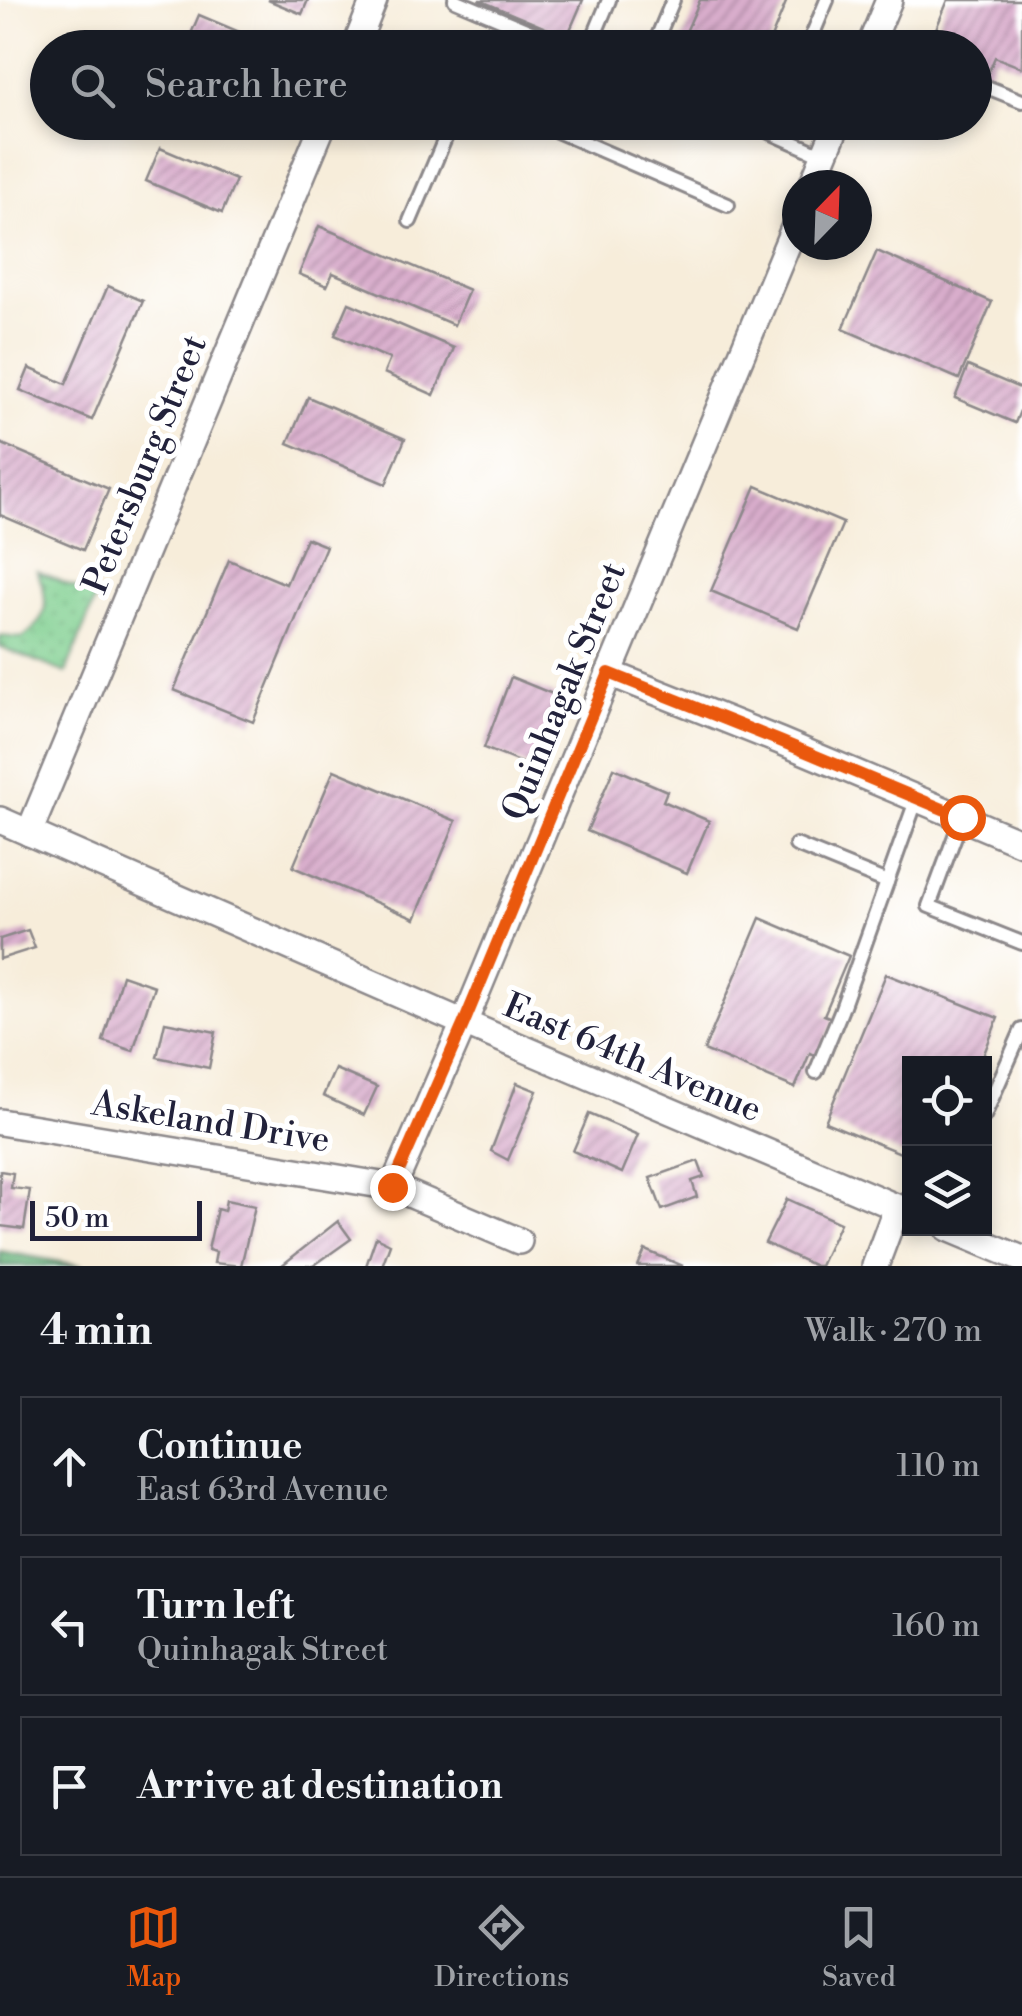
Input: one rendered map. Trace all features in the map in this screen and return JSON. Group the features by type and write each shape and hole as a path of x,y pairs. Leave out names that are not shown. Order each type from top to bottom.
{"street":[{"path":"363,30 374,0"},
{"path":"881,30 889,0"},
{"name":"Petersburg Street","path":"30,833 317,140"},
{"path":"818,170 831,140"},
{"name":"Quinhagak Street","path":"392,1187 464,1023 782,256"},
{"path":"609,673 1022,843"},
{"name":"East 64th Avenue","path":"0,820 902,1210"},
{"name":"Askeland Drive","path":"0,1122 392,1187 519,1242"},
{"path":"875,1266 902,1212"},
{"path":"967,1236 1022,1259"}],"lane":[{"path":"455,0 526,30"},
{"path":"596,30 609,0"},
{"path":"660,30 673,0"},
{"path":"814,30 827,0"},
{"path":"992,89 1022,101"},
{"path":"410,221 444,140"},
{"path":"578,140 728,205"},
{"path":"795,140 824,156"},
{"path":"816,1072 917,798"},
{"path":"962,817 929,906 1022,943"},
{"path":"796,845 887,882"},
{"path":"992,1098 1022,1030"}],"green space":[{"path":"37,571 96,597 66,673 0,647 0,636 22,638 42,616 44,591"},
{"path":"0,1251 83,1266 0,1266"}],"building":[{"path":"268,0 308,0 302,14"},
{"path":"479,0 583,0 570,30 550,30"},
{"path":"700,0 787,0 774,30 687,30"},
{"path":"948,0 1022,0 1022,68 995,57 992,64 992,30 936,30"},
{"path":"199,15 235,30 193,30"},
{"path":"160,148 236,180 222,213 146,181"},
{"path":"319,226 469,290 454,325 333,273 327,286 299,274"},
{"path":"877,251 992,302 959,379 843,329"},
{"path":"108,286 143,301 92,420 20,390 29,368 66,384"},
{"path":"349,303 454,348 434,395 384,373 390,359 335,335"},
{"path":"968,366 1022,389 1022,406 1015,423 955,398"},
{"path":"308,397 405,439 386,484 288,443"},
{"path":"0,443 109,489 83,550 0,515"},
{"path":"756,486 843,523 798,628 711,591"},
{"path":"306,538 326,546 253,722 174,690 229,560 286,584"},
{"path":"511,677 560,697 531,767 484,748"},
{"path":"614,768 667,791 663,801 709,821 687,873 587,831"},
{"path":"334,770 456,821 415,919 293,867"},
{"path":"760,918 849,956 824,1015 834,1019 818,1057 810,1053 795,1088 704,1050"},
{"path":"28,930 35,948 0,959 0,939"},
{"path":"886,974 998,1018 983,1056 902,1056 902,1154 825,1122"},
{"path":"122,975 154,986 133,1051 103,1041"},
{"path":"165,1022 216,1032 209,1068 157,1057"},
{"path":"335,1069 377,1087 364,1115 323,1096"},
{"path":"517,1083 537,1091 508,1160 491,1151"},
{"path":"589,1114 638,1135 622,1173 573,1151"},
{"path":"698,1161 704,1177 692,1181 697,1197 662,1210 650,1178"},
{"path":"0,1171 13,1173 11,1188 30,1190 24,1229 0,1226"},
{"path":"787,1199 840,1223 820,1266 765,1243"},
{"path":"226,1200 255,1206 241,1266 214,1263 216,1252 208,1250 217,1209 224,1211"},
{"path":"338,1221 351,1239 313,1266 281,1266"},
{"path":"376,1237 390,1244 382,1266 366,1266"},
{"path":"645,1250 683,1266 638,1266"}],"route":[{"path":"392,1187 609,673 962,817"}]}
